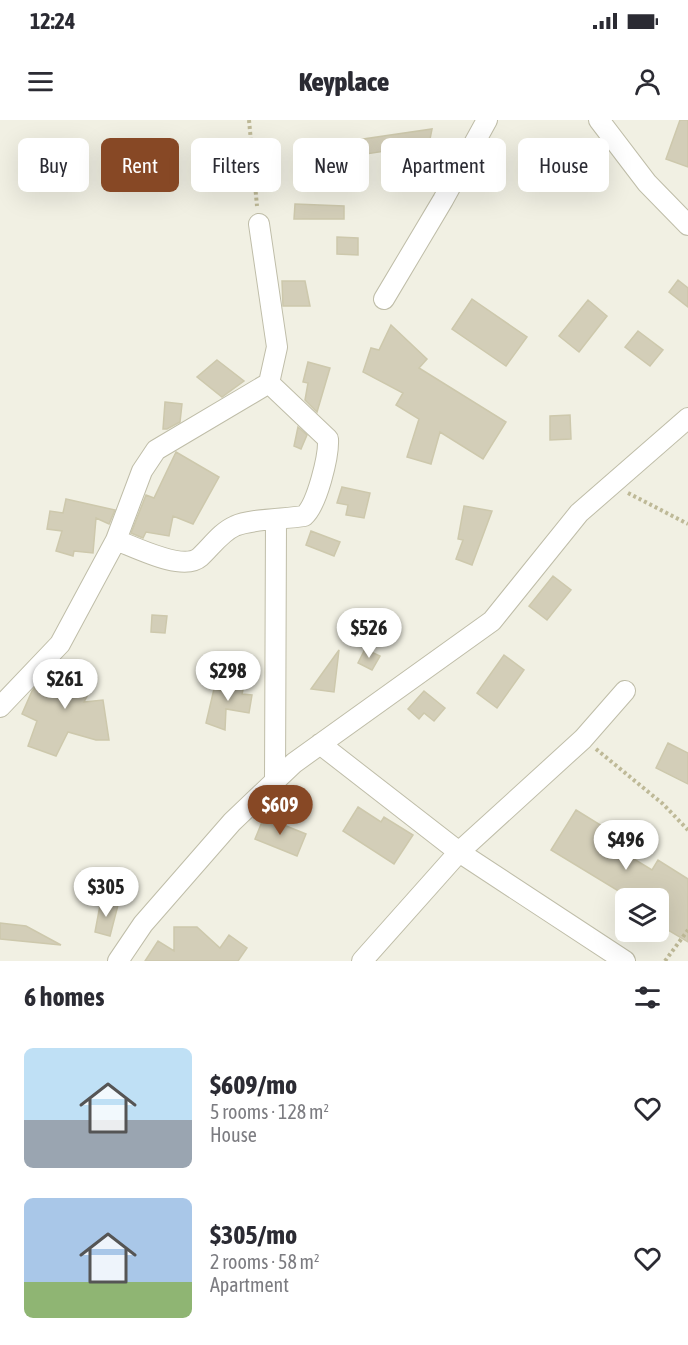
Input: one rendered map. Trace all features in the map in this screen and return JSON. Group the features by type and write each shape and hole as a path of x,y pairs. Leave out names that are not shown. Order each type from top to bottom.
{"street":[{"path":"384,299 487,120"},
{"path":"599,120 647,183 688,225"},
{"path":"0,707 60,644 116,540 142,471 156,450 269,383 277,347 259,224"},
{"path":"116,540 171,560 185,562 197,560 233,527 244,523 304,516 311,509 329,449 328,439 269,383"},
{"path":"118,961 143,924 232,822 275,781 320,744 492,621 579,513 688,418"},
{"path":"275,781 276,521"},
{"path":"362,961 459,852 583,739 625,691"},
{"path":"320,744 459,852 625,961"}],"path":[{"path":"249,120 259,224"},
{"path":"612,485 688,524"},
{"path":"583,739 663,804 688,830"},
{"path":"665,961 688,930"}],"building":[{"path":"680,120 688,120 688,167 666,159"},
{"path":"432,129 430,138 381,138 381,152 369,154 369,138"},
{"path":"295,204 344,206 344,219 294,219"},
{"path":"337,237 358,238 358,255 337,254"},
{"path":"678,280 688,288 688,307 669,292"},
{"path":"282,281 305,281 310,306 283,306"},
{"path":"472,299 527,337 506,366 452,329"},
{"path":"588,300 607,316 579,352 559,336"},
{"path":"391,325 427,359 419,368 506,422 483,459 440,432 431,464 407,457 419,419 396,405 403,393 363,372 371,348 379,350"},
{"path":"638,331 663,350 650,366 625,347"},
{"path":"217,360 244,381 222,397 197,377"},
{"path":"308,362 330,368 317,412 305,400 308,383 303,382"},
{"path":"165,402 182,404 180,422 163,429"},
{"path":"570,415 571,439 550,440 550,416"},
{"path":"298,427 307,435 301,449 294,446"},
{"path":"176,452 219,477 193,524 173,516 169,536 146,532 143,538 131,533 146,495 154,498"},
{"path":"342,487 370,493 364,518 346,515 348,505 337,503"},
{"path":"66,499 115,510 109,524 96,518 93,553 74,551 73,556 56,551 62,531 47,529 50,511 63,513"},
{"path":"464,506 492,511 472,565 456,559 463,540 458,539"},
{"path":"311,531 340,542 334,556 306,545"},
{"path":"553,576 571,590 547,620 529,606"},
{"path":"152,615 167,616 165,633 151,632"},
{"path":"365,649 380,656 372,670 358,663"},
{"path":"339,650 334,692 311,689"},
{"path":"504,655 524,670 497,708 477,693"},
{"path":"66,661 97,678 84,702 103,700 109,740 96,740 68,732 56,756 28,746 37,721 22,714 32,691 45,677 55,683"},
{"path":"225,677 245,681 242,694 252,695 249,713 226,709 225,730 206,723 214,689 222,691"},
{"path":"424,691 445,708 434,721 424,713 419,719 408,709"},
{"path":"668,743 688,753 688,784 656,768"},
{"path":"358,807 381,822 384,817 413,835 394,864 343,831"},
{"path":"576,810 615,834 609,844 652,870 658,860 688,879 688,942 669,931 669,888 615,889 551,850"},
{"path":"264,817 306,834 297,856 255,839"},
{"path":"101,900 118,905 110,936 95,932"},
{"path":"0,923 26,926 61,945 0,939"},
{"path":"174,927 197,927 220,948 229,935 247,948 238,961 145,961 158,941 174,951"}]}
